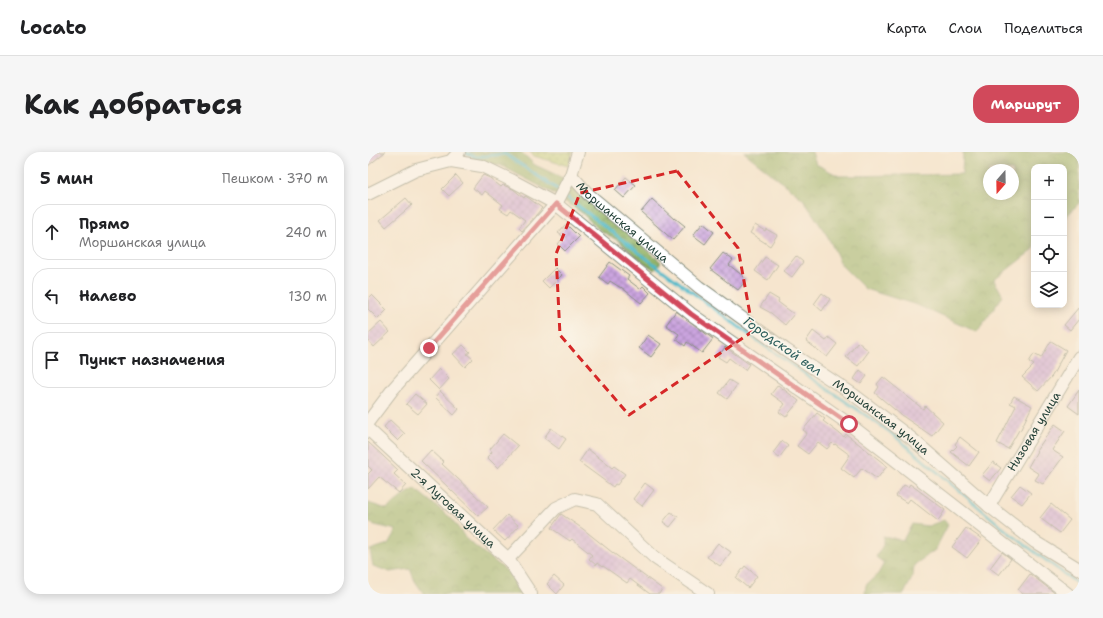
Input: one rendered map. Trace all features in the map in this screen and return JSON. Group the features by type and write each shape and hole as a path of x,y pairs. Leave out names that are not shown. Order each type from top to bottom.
{"street":[{"path":"368,422 393,389 560,196 571,175 578,152"},
{"path":"368,194 416,170 455,156"},
{"name":"Моршанская улица","path":"455,156 560,196 691,314 849,424 1068,594"},
{"name":"Моршанская улица","path":"571,175 588,194 699,288 786,350 854,395 911,438 989,506 1035,542 1079,569"},
{"name":"Низовая улица","path":"989,506 1079,357"},
{"name":"2-я Луговая улица","path":"368,429 508,559 531,594"},
{"path":"508,559 556,508 575,498 597,504 655,558 708,594"}],"highlighted area":[{"path":"677,171 738,248 753,331 629,415 560,335 556,254 580,193"}],"green space":[{"path":"470,152 521,152 535,165 569,181 661,262 655,270 642,262 619,241 598,229 581,212 551,192 500,165 474,161"},
{"path":"530,152 573,152 568,166 534,156"},
{"path":"744,152 812,152 816,164 839,176 962,174 963,152 1079,152 1079,203 1067,216 1067,164 1031,164 1031,251 994,280 1003,296 977,332 917,305 865,289 842,266 828,237 803,199"},
{"path":"415,489 451,518 467,540 511,574 523,594 424,594 415,581 410,569 390,572 373,566 370,550 388,544 396,530 368,522 368,503 387,509 404,495"},
{"path":"944,520 948,525 935,550 914,565 913,576 904,594 865,594 866,585 878,574 884,563 876,557 883,545 883,536 903,540 912,524 928,526"}],"building":[{"path":"368,152 385,152 368,166"},
{"path":"456,175 463,183 449,196 442,189"},
{"path":"483,175 490,178 501,187 503,185 513,189 524,198 525,196 527,197 542,208 522,231 519,228 525,220 511,210 508,214 500,209 503,205 485,191 482,195 473,188"},
{"path":"626,177 636,185 624,198 615,190"},
{"path":"406,198 412,205 386,227 380,220"},
{"path":"652,199 674,219 675,218 685,226 673,240 641,212"},
{"path":"703,223 714,232 705,244 693,235"},
{"path":"566,224 579,237 565,251 558,244 564,237 558,233"},
{"path":"755,225 765,231 766,229 777,235 770,246 750,233"},
{"path":"723,253 733,260 729,265 747,279 738,290 710,269"},
{"path":"796,256 803,262 792,277 784,271"},
{"path":"765,257 778,265 768,280 755,271"},
{"path":"610,262 629,276 627,279 640,289 643,286 650,293 641,303 621,287 610,281 608,284 599,277"},
{"path":"555,268 562,275 549,288 542,281"},
{"path":"822,293 830,299 822,311 814,304"},
{"path":"769,294 779,300 778,302 794,314 785,325 771,313 760,307"},
{"path":"372,295 387,310 378,319 368,309 368,299"},
{"path":"1079,307 1079,319 1070,330 1064,325"},
{"path":"676,311 713,339 702,353 687,342 685,346 676,339 679,334 666,325"},
{"path":"381,322 390,332 374,347 368,340 368,334"},
{"path":"813,331 826,341 828,337 837,344 827,357 806,341"},
{"path":"648,335 661,344 651,357 639,348"},
{"path":"1051,341 1066,350 1052,376 1038,391 1022,377 1034,365 1029,362 1034,354 1041,358"},
{"path":"858,342 869,351 858,366 846,357"},
{"path":"463,345 470,352 467,354 473,359 465,367 453,354"},
{"path":"725,347 749,364 745,370 729,358 726,362 718,357"},
{"path":"439,369 449,379 439,390 429,380"},
{"path":"860,370 867,376 861,384 854,379"},
{"path":"883,377 923,409 925,406 943,422 932,436 901,415 875,393 879,387 877,384"},
{"path":"729,380 737,385 727,399 719,393"},
{"path":"778,385 799,401 786,417 779,412 785,404 771,394"},
{"path":"1079,390 1079,414 1068,406"},
{"path":"440,391 459,409 454,415 435,397"},
{"path":"415,394 427,404 418,414 406,404"},
{"path":"1014,396 1032,406 1020,431 1019,430 1008,449 997,443 1016,406 1010,403"},
{"path":"817,413 825,419 823,421 844,437 846,434 887,466 877,479 862,468 854,478 841,468 850,455 835,444 834,445 832,443 827,449 818,442 808,454 797,446 807,433 803,430"},
{"path":"390,420 405,434 398,441 384,427"},
{"path":"1055,424 1065,431 1052,450 1063,457 1043,484 1035,480 1039,474 1028,467 1036,451"},
{"path":"551,428 566,439 559,449 544,438"},
{"path":"503,434 518,446 498,468 487,457 492,452 490,449"},
{"path":"960,437 979,452 969,466 951,452 957,446 955,444"},
{"path":"782,441 788,446 779,458 773,453"},
{"path":"368,442 398,470 394,474 406,485 399,493 379,477 368,489 368,474 372,470 368,466"},
{"path":"588,449 612,468 614,466 625,474 617,485 615,484 613,487 579,462"},
{"path":"431,450 444,462 442,464 488,507 478,516 421,461"},
{"path":"993,462 1001,468 990,481 982,475"},
{"path":"645,483 654,490 642,506 633,499"},
{"path":"910,484 945,510 938,521 910,499 907,503 896,496 904,485 908,487"},
{"path":"1020,485 1031,493 1022,504 1011,496"},
{"path":"1051,504 1070,520 1060,533 1040,518"},
{"path":"671,512 678,517 670,527 663,522"},
{"path":"561,514 662,589 659,594 650,594 630,579 627,583 603,566 602,567 597,563 596,565 589,559 592,555 572,539 570,541 551,528"},
{"path":"507,515 519,526 505,541 493,530"},
{"path":"966,528 982,539 967,558 952,547"},
{"path":"718,543 731,552 720,566 707,557"},
{"path":"1002,552 1011,559 999,575 990,568"},
{"path":"745,566 757,576 748,588 736,578"},
{"path":"1030,574 1056,594 1023,594 1018,590"},
{"path":"554,576 564,585 557,594 547,584"}],"waterway":[{"name":"Городской вал","path":"463,152 476,157 505,154 560,191"},
{"name":"Городской вал","path":"564,195 766,347 890,432 1008,532 1079,585"}],"route":[{"path":"429,348 556,204 691,314 849,424"}]}
